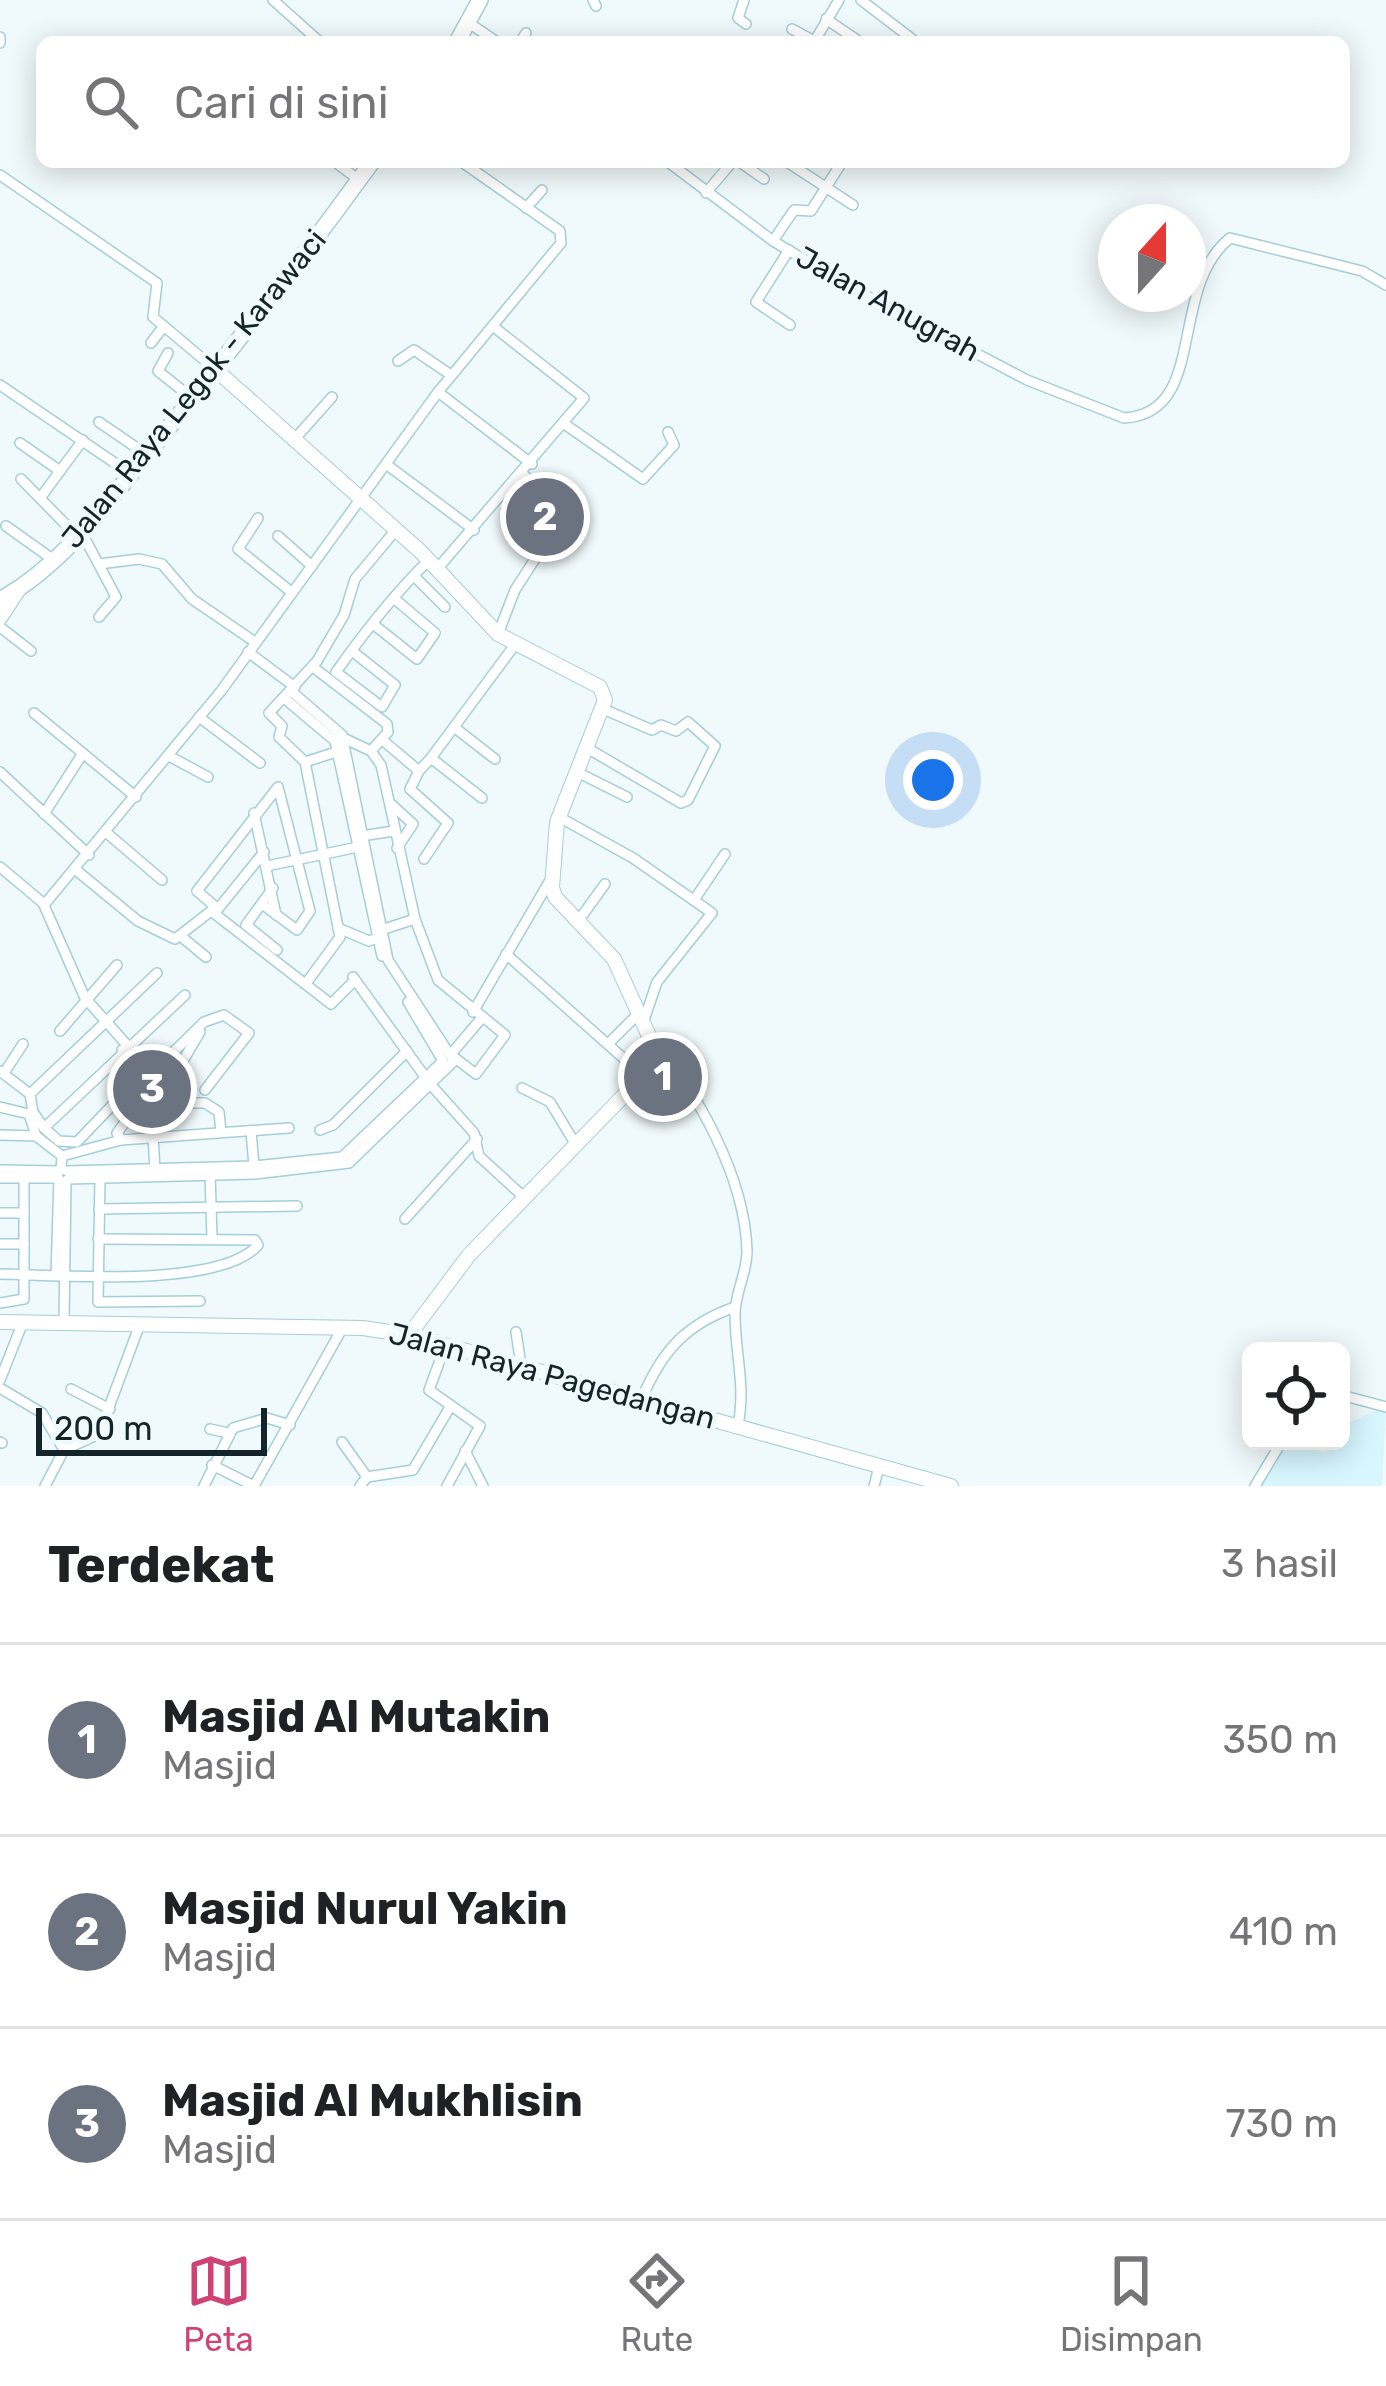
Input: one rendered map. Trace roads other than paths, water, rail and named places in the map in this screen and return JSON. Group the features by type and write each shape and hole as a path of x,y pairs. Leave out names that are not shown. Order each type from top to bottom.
{"main road":[{"path":"461,36 480,0"},
{"name":"Jalan Raya Legok - Karawaci","path":"0,600 20,590 80,535 216,370 367,168"}],"street":[{"path":"273,0 313,36"},
{"path":"744,0 738,18 746,24"},
{"path":"817,36 838,0"},
{"path":"861,0 908,36"},
{"path":"826,19 851,36"},
{"path":"469,23 488,36"},
{"path":"792,29 804,36"},
{"path":"343,168 359,179"},
{"path":"44,905 170,755 438,392 561,243 560,231 470,168"},
{"name":"Jalan Anugrah","path":"675,168 789,250 1027,380 1124,418 1154,410 1172,394 1180,380 1195,289 1230,238 1362,272 1386,285"},
{"path":"706,193 729,168"},
{"path":"745,168 764,179"},
{"path":"797,168 853,205"},
{"path":"773,241 794,210 810,212 839,168"},
{"path":"0,175 158,283 151,313 434,564 498,634 600,687 603,709 559,817 552,877 555,897 614,959 643,1024 695,1094 743,1220 746,1269 735,1307 743,1384 737,1425"},
{"path":"526,208 542,190"},
{"path":"789,250 756,302 790,325"},
{"path":"151,343 164,326"},
{"path":"352,651 394,682 382,707 336,677 352,651 414,576 474,530 566,425 584,394 494,327"},
{"path":"398,361 414,350 451,375"},
{"path":"168,352 158,371 193,399"},
{"path":"0,385 131,474"},
{"path":"438,392 532,464"},
{"path":"293,441 332,397"},
{"path":"99,422 147,455"},
{"path":"566,425 643,479 674,446 668,432"},
{"path":"41,497 82,440"},
{"path":"20,443 59,472"},
{"path":"386,464 474,530"},
{"path":"498,634 515,590 564,514 524,474"},
{"path":"21,478 80,535 99,564 116,597 99,617"},
{"path":"258,518 238,549 290,591"},
{"path":"6,526 55,561"},
{"path":"307,982 339,940 338,928 305,762 279,736 282,726 269,713 313,667 344,615 356,580 395,531"},
{"path":"278,536 312,566"},
{"path":"99,564 139,559 162,564 192,599 251,647 316,718 337,736 371,752 381,765 415,919 438,980 505,1039 476,1074 454,1056 396,974 378,933"},
{"path":"414,576 445,607"},
{"path":"20,590 0,622 31,651"},
{"path":"373,624 417,659 435,633 396,600"},
{"path":"424,859 448,823 410,790 418,771 514,646"},
{"path":"313,667 387,724 388,732 371,752"},
{"path":"587,748 681,803 688,800 716,746 712,737 688,722 676,731 661,725 652,730 603,709"},
{"path":"34,713 136,797"},
{"path":"199,717 260,764"},
{"path":"454,727 495,759"},
{"path":"0,1174 24,1178 155,1169 210,1171 352,1153 429,1082 444,1057 390,974 337,736"},
{"path":"386,743 418,771"},
{"path":"305,762 342,750"},
{"path":"44,814 82,753"},
{"path":"170,755 208,777"},
{"path":"431,758 482,798"},
{"path":"0,772 89,855"},
{"path":"577,772 627,796"},
{"path":"262,904 297,929 308,919 278,788 197,891 218,909 264,852"},
{"path":"391,804 413,824 398,848"},
{"path":"254,813 276,915"},
{"path":"410,1335 470,1256 607,1117 640,1073 643,1024 657,982 712,914 559,817"},
{"path":"267,866 394,831"},
{"path":"107,834 163,880"},
{"path":"694,900 725,854"},
{"path":"0,867 44,905 85,998 146,1071 153,1072 204,1022 220,1013 249,1033 205,1090"},
{"path":"76,870 138,920 168,937 183,938 206,957"},
{"path":"0,1174 100,1178 356,1161 454,1056 552,877"},
{"path":"579,920 605,884"},
{"path":"273,888 247,927 278,950"},
{"path":"183,938 211,911 331,1004 354,978 477,1139 479,1156 526,1198"},
{"path":"338,928 369,941 415,919"},
{"path":"506,954 640,1073"},
{"path":"60,1031 117,965"},
{"path":"30,1094 157,973"},
{"path":"40,1132 184,994"},
{"path":"174,1076 204,1022"},
{"path":"608,1044 643,1024"},
{"path":"23,1044 2,1072 30,1094 40,1132"},
{"path":"320,1130 332,1125 407,1051"},
{"path":"0,1135 40,1132 76,1142 146,1071"},
{"path":"522,1088 550,1102 576,1144"},
{"path":"121,1139 117,1133 126,1113 139,1102 206,1103 219,1112 220,1132"},
{"path":"0,1106 29,1114 62,1156 64,1322"},
{"path":"62,1156 121,1139 289,1128"},
{"path":"251,1131 254,1166"},
{"path":"153,1137 155,1169"},
{"path":"406,1219 477,1139"},
{"path":"210,1171 212,1238"},
{"path":"0,1303 22,1302 24,1178"},
{"path":"100,1178 98,1303 200,1300"},
{"path":"99,1210 297,1206"},
{"path":"0,1213 24,1213"},
{"path":"0,1274 97,1276 216,1268 253,1251 254,1240 98,1239"},
{"path":"0,1244 23,1244"},
{"path":"641,1398 668,1346 704,1319 735,1307"},
{"path":"45,1486 64,1450 96,1438 142,1321"},
{"name":"Jalan Raya Pagedangan","path":"0,1322 343,1327 410,1335 951,1486"},
{"path":"23,1322 0,1384 42,1413 64,1450"},
{"path":"212,1465 254,1486 343,1327"},
{"path":"516,1332 521,1365"},
{"path":"446,1344 429,1390 479,1423 447,1486"},
{"path":"70,1389 110,1408"},
{"path":"1350,1397 1386,1407"},
{"path":"342,1442 363,1482 413,1469 450,1407"},
{"path":"204,1486 228,1433 239,1424 267,1418 290,1424"},
{"path":"211,1429 228,1433"},
{"path":"1256,1486 1277,1450"},
{"path":"465,1451 483,1486"},
{"path":"874,1486 879,1467"}],"place":[{"name":"Masjid Nurul Yakin","path":"545,517"},
{"name":"Masjid Al Mutakin","path":"663,1077"},
{"name":"Masjid Al Mukhlisin","path":"152,1089"}]}
